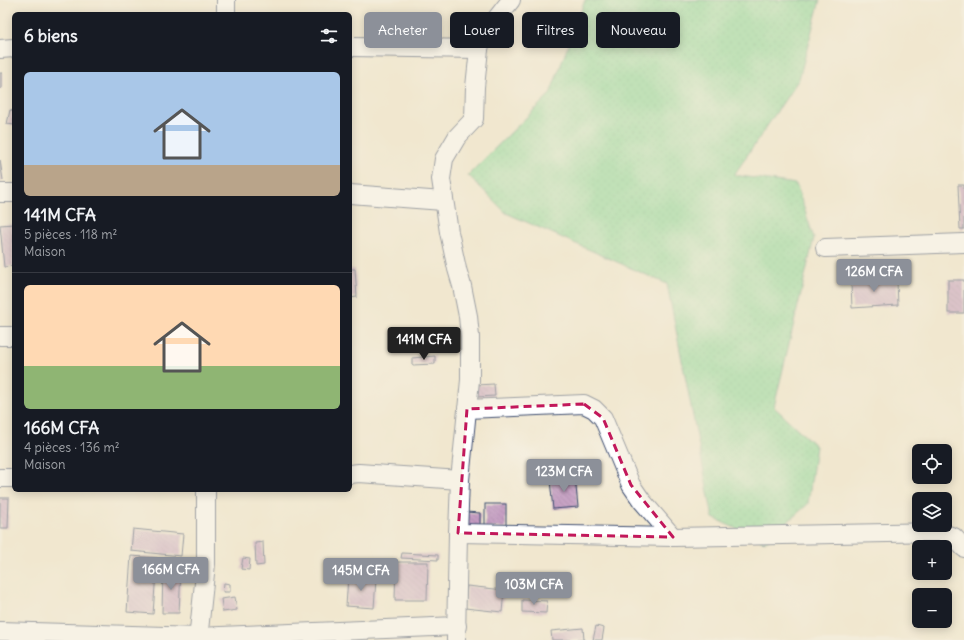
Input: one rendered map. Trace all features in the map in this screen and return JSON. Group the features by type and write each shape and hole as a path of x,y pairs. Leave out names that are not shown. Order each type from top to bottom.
{"street":[{"path":"226,0 226,12"},
{"path":"0,631 198,638 456,633 460,480 470,380 468,316 448,232 441,179 444,159 457,137 474,119 475,87 479,49 482,37 511,0"},
{"path":"352,47 479,49"},
{"path":"0,49 12,48"},
{"path":"0,193 12,193"},
{"path":"352,194 443,201"},
{"path":"825,248 964,243"},
{"path":"0,336 12,336"},
{"path":"467,408 584,404 594,409 602,418 631,485 642,501 673,537"},
{"path":"352,474 460,480"},
{"path":"0,478 12,478"},
{"path":"198,638 206,564 206,492"},
{"path":"458,533 673,537 939,532 954,537 964,548"}],"highlighted area":[{"path":"584,404 603,418 631,485 673,537 458,533 467,409"}],"green space":[{"path":"585,0 820,0 799,79 734,175 796,184 814,238 774,407 816,446 808,504 765,542 713,518 667,284 506,213 468,175 550,94 567,48 588,48 588,12 581,12"}],"building":[{"path":"0,73 2,73 2,88 0,89"},
{"path":"10,110 12,110 12,125 7,124"},
{"path":"0,160 3,180 0,181"},
{"path":"958,185 964,185 964,229 960,229"},
{"path":"12,224 12,266 4,267 0,225"},
{"path":"352,269 355,269 357,297 352,298"},
{"path":"877,275 877,283 897,282 898,305 852,308 851,283 863,282 863,276"},
{"path":"948,280 964,280 964,313 948,313"},
{"path":"435,356 435,364 412,365 412,358"},
{"path":"494,384 495,396 477,397 476,385"},
{"path":"575,477 578,507 553,509 550,480"},
{"path":"0,498 9,498 8,528 0,528"},
{"path":"485,504 506,504 506,528 485,528"},
{"path":"466,512 480,513 480,529 466,529"},
{"path":"133,529 183,534 181,556 131,551"},
{"path":"263,542 264,565 256,566 255,543"},
{"path":"402,553 438,555 438,560 401,558"},
{"path":"131,556 157,558 153,614 127,612"},
{"path":"243,558 250,559 249,570 241,569"},
{"path":"396,562 428,562 427,600 395,600"},
{"path":"163,569 181,569 179,613 162,613"},
{"path":"348,577 376,579 374,608 346,606"},
{"path":"224,583 230,584 230,592 223,592"},
{"path":"467,586 504,590 502,612 465,608"},
{"path":"235,597 237,610 223,612 221,599"},
{"path":"522,600 547,601 546,613 522,612"},
{"path":"596,626 604,628 602,640 593,640"},
{"path":"583,628 584,640 552,640 551,631"}]}
